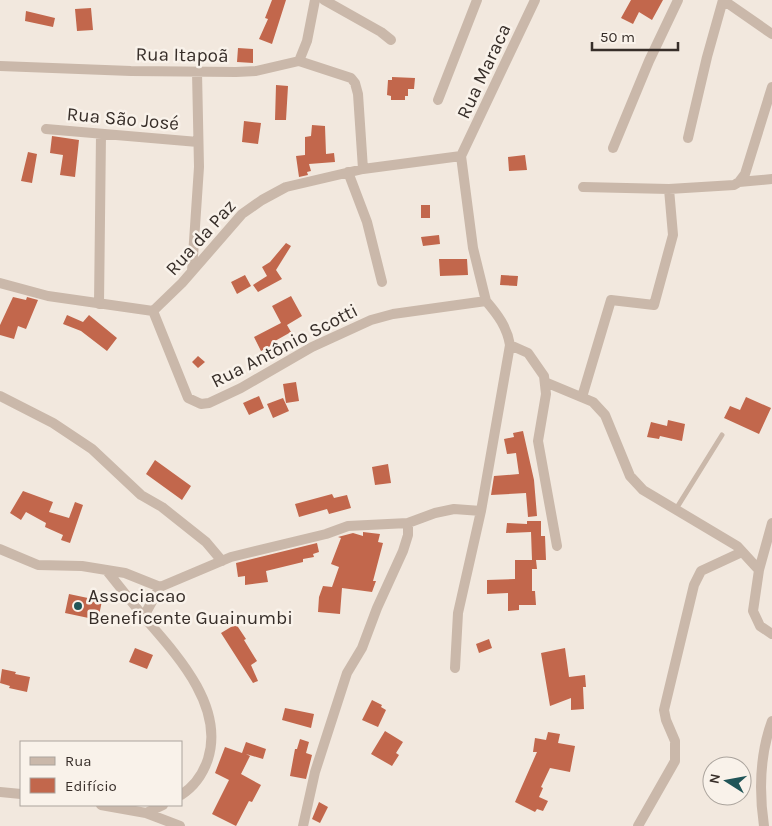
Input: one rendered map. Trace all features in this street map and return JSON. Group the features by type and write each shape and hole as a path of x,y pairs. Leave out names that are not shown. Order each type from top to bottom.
{"street":[{"path":"315,0 307,41 299,61 342,74 351,78 355,83 358,94 363,168"},
{"path":"324,0 381,32 391,40"},
{"path":"438,100 477,0"},
{"name":"Rua Maraca","path":"462,156 535,0"},
{"path":"613,148 649,61 678,0"},
{"path":"688,138 706,57 723,0 772,34"},
{"name":"Rua Itapoã","path":"0,66 197,72 256,71 299,61"},
{"name":"Rua São José","path":"192,271 199,167 197,72"},
{"path":"583,187 669,189 734,185 745,174 772,87"},
{"name":"Rua São José","path":"46,129 198,142"},
{"path":"99,304 101,134"},
{"path":"455,668 458,613 482,511 510,345 508,332 486,301 473,248 462,156"},
{"name":"Rua da Paz","path":"153,311 176,290 242,214 286,187 363,168 462,156"},
{"path":"348,172 367,222 382,282"},
{"path":"739,182 772,179"},
{"path":"582,398 611,300 654,305 674,235 669,189"},
{"path":"0,283 48,296 153,311"},
{"name":"Rua Antônio Scotti","path":"153,311 188,398 201,404 209,404 312,347 371,320 393,314 486,301"},
{"path":"510,345 528,353 544,376 546,394 538,441 557,546"},
{"path":"545,382 593,402 605,415 630,476 643,490 737,546 759,570"},
{"path":"0,396 53,423 92,449 141,494 206,542 222,561"},
{"path":"144,616 160,587 222,561 326,534 348,526 408,523 421,517 454,509 482,511"},
{"path":"303,826 314,772 347,674 362,648 377,608 403,551 408,535 408,523"},
{"path":"772,523 759,570 753,611 760,626 772,634"},
{"path":"0,549 38,565 73,565 125,573 160,587"},
{"path":"638,826 675,761 675,741 664,710 694,585 701,571 742,552"},
{"path":"107,571 188,671 203,699 208,714 211,742 208,758 201,775 194,784 182,793"},
{"path":"764,826 762,763 767,735 772,721"},
{"path":"0,792 20,794"},
{"path":"107,806 146,813 180,826"},
{"path":"146,813 161,806"}],"lane":[{"path":"675,509 722,435"}],"building":[{"path":"272,0 286,0 272,44 259,39 268,19 265,18"},
{"path":"631,0 663,0 652,20 639,12 633,24 621,18"},
{"path":"91,8 93,30 77,31 75,9"},
{"path":"26,11 55,18 53,27 25,21"},
{"path":"238,48 253,49 253,63 237,62"},
{"path":"392,77 415,78 414,89 408,89 408,96 405,96 405,100 391,100 391,96 387,95 388,80 392,80"},
{"path":"276,85 288,86 286,120 275,120"},
{"path":"244,121 261,123 258,144 242,142"},
{"path":"312,125 325,126 326,154 334,153 335,162 309,164 311,171 307,172 308,175 299,177 296,156 305,155 305,137 311,136"},
{"path":"52,136 79,140 75,177 60,175 63,155 50,153"},
{"path":"28,152 37,154 32,183 21,181"},
{"path":"525,155 527,170 509,171 508,157"},
{"path":"421,205 430,205 430,218 421,218"},
{"path":"439,235 440,244 423,246 421,237"},
{"path":"286,243 291,246 276,270 282,279 258,292 253,285 267,276 262,267 270,262"},
{"path":"439,259 467,259 468,275 440,276"},
{"path":"245,275 251,286 237,294 231,282"},
{"path":"501,275 518,276 517,286 500,285"},
{"path":"291,296 302,316 287,325 291,332 261,351 254,337 281,323 272,306"},
{"path":"13,297 26,300 27,297 38,300 26,329 18,326 14,339 0,335 0,325"},
{"path":"67,315 83,322 89,315 117,338 107,351 81,331 63,324"},
{"path":"198,356 205,362 198,368 192,362"},
{"path":"296,382 299,401 286,403 283,384"},
{"path":"259,396 264,408 249,415 243,403"},
{"path":"746,397 771,408 759,434 724,418 730,406 740,410"},
{"path":"283,398 289,411 273,418 267,404"},
{"path":"668,420 685,424 682,441 660,436 659,439 647,437 651,422 667,426"},
{"path":"523,431 534,480 537,516 528,517 526,493 491,495 494,476 519,474 516,453 507,454 504,439 514,437 513,433"},
{"path":"155,460 191,486 182,500 146,474"},
{"path":"388,464 391,483 375,485 372,467"},
{"path":"23,491 53,502 49,512 69,518 75,502 83,505 70,543 61,540 63,535 45,527 46,523 26,512 21,520 10,513"},
{"path":"332,494 334,498 347,495 351,508 329,514 327,509 299,517 295,504"},
{"path":"527,521 541,521 541,536 545,536 546,560 536,560 537,569 532,569 532,591 535,591 536,605 519,605 519,610 508,611 508,593 487,594 487,580 515,579 515,560 532,560 531,532 506,533 507,523 527,524"},
{"path":"363,532 380,534 378,542 383,543 372,592 342,588 340,614 318,612 319,597 323,586 332,587 339,567 331,564 341,538 338,537 353,533 363,536"},
{"path":"317,543 319,552 313,554 314,557 303,559 303,562 266,571 268,582 245,585 245,576 238,577 236,563"},
{"name":"Associacao Beneficente Guainumbi","path":"69,594 102,601 98,620 65,613"},
{"path":"236,624 257,661 251,665 258,681 253,683 221,633"},
{"path":"489,639 492,648 479,653 476,644"},
{"path":"135,648 153,655 147,669 129,662"},
{"path":"565,648 569,677 585,675 586,687 583,687 584,709 571,710 571,698 550,706 541,653"},
{"path":"2,669 30,677 27,692 9,688 10,686 0,683"},
{"path":"372,700 382,705 381,707 386,710 378,727 362,720"},
{"path":"285,708 314,714 311,728 282,720"},
{"path":"385,731 403,742 396,753 399,755 392,766 371,754"},
{"path":"548,732 560,734 558,743 575,746 570,772 550,768 541,787 543,788 539,797 548,801 543,811 537,809 535,812 515,802 537,752 533,752 535,738 546,740"},
{"path":"300,739 309,742 306,753 312,755 306,779 290,776 295,749 297,749"},
{"path":"246,742 266,749 263,759 246,754 250,756 241,774 261,785 252,802 249,801 236,826 212,814 229,780 215,773 225,747 242,753"},
{"path":"319,802 328,807 320,823 312,819"}],"place":[{"name":"Associacao Beneficente Guainumbi","path":"78,606"}]}
